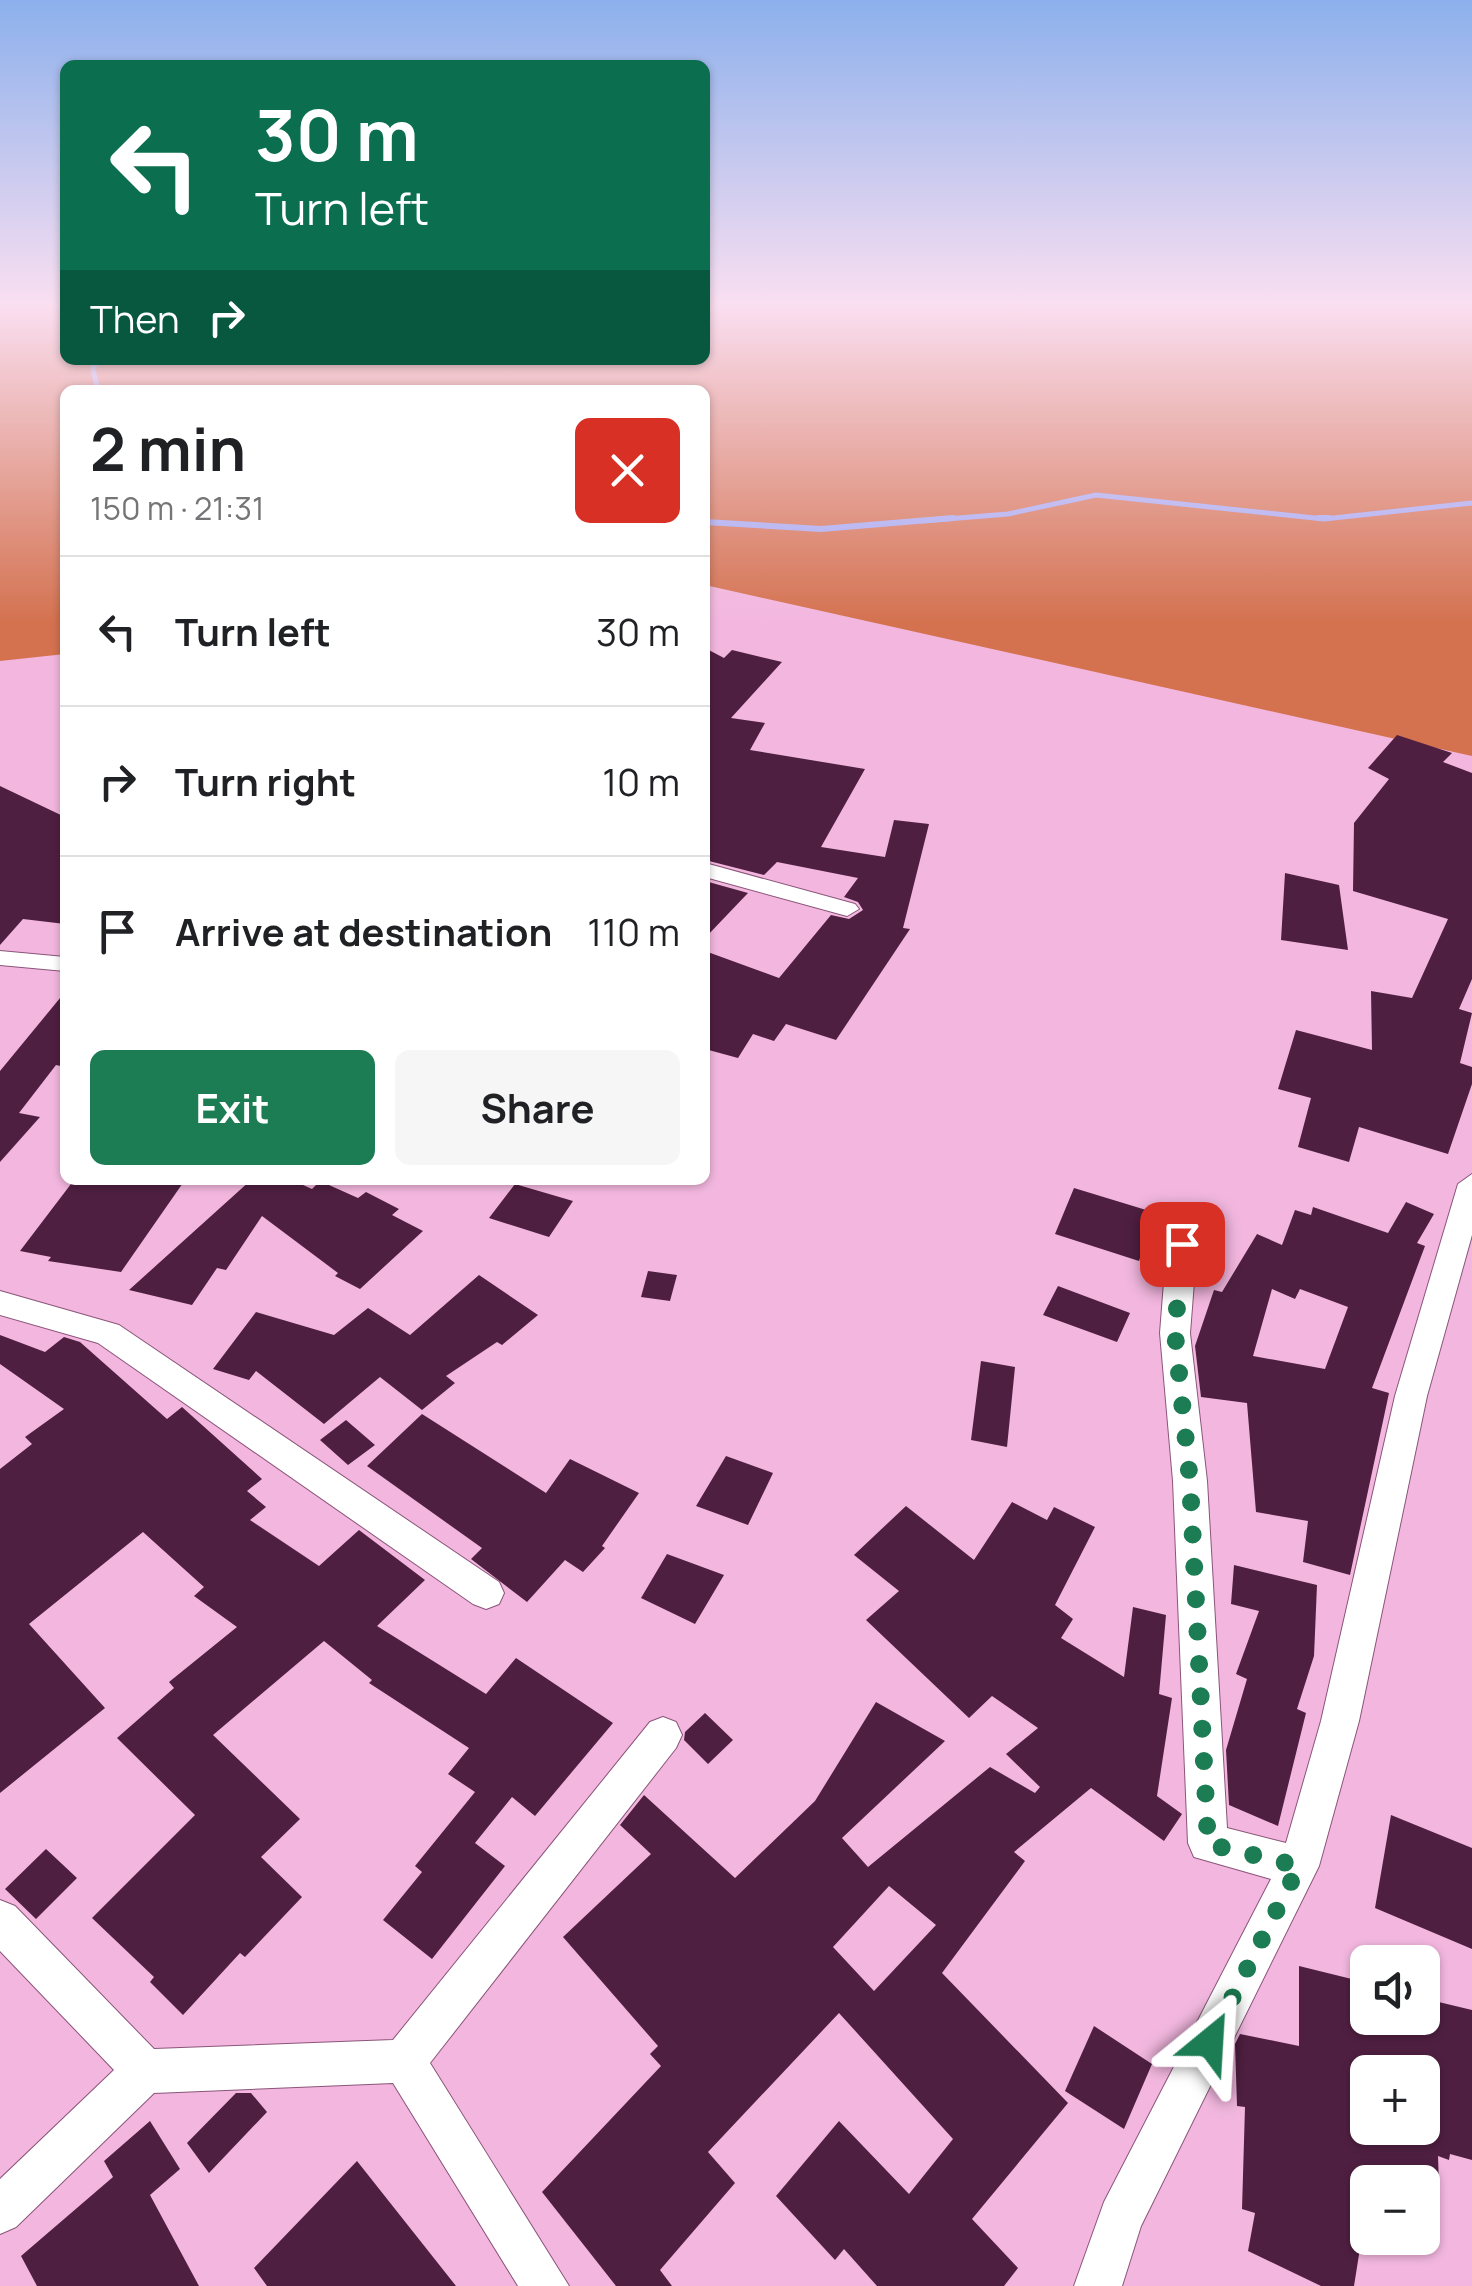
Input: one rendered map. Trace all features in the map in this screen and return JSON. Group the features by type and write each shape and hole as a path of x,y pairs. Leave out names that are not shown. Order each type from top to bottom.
{"street":[{"path":"710,871 847,909"},
{"path":"0,958 60,964"},
{"path":"1098,2286 1120,2218 1299,1866 1340,1720 1411,1396 1472,1184"},
{"path":"1182,1244 1175,1333 1190,1481 1208,1844 1299,1866"},
{"path":"0,1303 108,1334 486,1593"},
{"path":"0,2210 146,2071 404,2061 662,1735"},
{"path":"0,1921 146,2071"},
{"path":"404,2061 545,2286"}],"shaded area":[{"path":"0,409 60,409 60,655 0,661"},
{"path":"710,409 1472,409 1472,756 710,586"}],"building":[{"path":"732,650 782,662 731,718 765,723 750,750 865,769 821,847 885,857 894,820 929,824 903,928 910,929 836,1040 786,1024 774,1041 753,1034 738,1058 710,1050 710,953 779,978 831,915 849,919 863,910 858,902 844,897 858,878 777,862 764,875 710,861 710,651 724,658"},
{"path":"1397,735 1452,753 1443,762 1472,773 1472,979 1459,1009 1472,1013 1460,1063 1472,1067 1472,1084 1448,1154 1359,1127 1349,1162 1298,1147 1311,1098 1278,1089 1296,1030 1372,1050 1371,991 1412,998 1448,919 1353,891 1354,823 1389,779 1368,768"},
{"path":"0,786 60,815 60,923 23,919 0,945"},
{"path":"1285,873 1339,885 1348,950 1281,940"},
{"path":"710,882 748,893 710,933"},
{"path":"60,998 60,1066 56,1065 19,1113 40,1117 0,1162 0,1071"},
{"path":"70,1185 182,1185 121,1272 48,1261 51,1257 20,1251"},
{"path":"245,1185 303,1185 312,1189 329,1185 358,1198 366,1192 399,1209 392,1215 423,1231 360,1289 335,1276 338,1273 262,1216 226,1270 217,1268 192,1305 129,1290"},
{"path":"514,1185 573,1201 549,1237 489,1218"},
{"path":"1074,1188 1156,1213 1139,1261 1055,1234"},
{"path":"1406,1202 1434,1214 1417,1243 1425,1246 1372,1388 1389,1393 1350,1575 1303,1562 1308,1521 1256,1512 1247,1403 1201,1397 1195,1346 1214,1290 1222,1292 1257,1234 1282,1245 1295,1210 1311,1215 1313,1207 1388,1233","holes":["1272,1289 1295,1299 1300,1289 1348,1307 1325,1369 1253,1356"]},
{"path":"648,1271 677,1275 670,1301 641,1297"},
{"path":"479,1275 538,1315 502,1345 497,1342 446,1376 455,1383 422,1410 380,1377 324,1424 256,1371 249,1380 213,1369 256,1312 334,1335 368,1308 410,1335"},
{"path":"1058,1286 1130,1313 1117,1342 1043,1315"},
{"path":"0,1335 45,1352 64,1337 80,1342 167,1419 182,1407 262,1479 247,1491 266,1507 250,1520 319,1566 359,1530 425,1580 377,1626 486,1694 516,1658 613,1723 535,1816 512,1797 475,1843 505,1866 432,1959 383,1920 422,1872 415,1866 475,1792 448,1774 469,1748 369,1683 372,1680 324,1641 213,1735 300,1819 261,1857 302,1897 245,1957 240,1953 183,2015 150,1982 154,1977 92,1918 195,1815 117,1738 174,1688 169,1682 237,1627 194,1596 204,1587 143,1532 29,1624 105,1708 0,1793 0,1469 32,1444 25,1437 64,1409 0,1364"},
{"path":"981,1361 1015,1367 1007,1447 971,1440"},
{"path":"422,1414 546,1493 570,1459 639,1493 602,1546 605,1548 583,1572 565,1560 527,1602 471,1559 482,1548 367,1466"},
{"path":"346,1420 375,1445 348,1465 320,1440"},
{"path":"726,1456 773,1473 748,1525 696,1506"},
{"path":"1012,1502 1047,1520 1054,1507 1095,1527 1055,1605 1073,1619 1061,1638 1124,1677 1133,1607 1166,1615 1159,1694 1172,1698 1157,1796 1182,1814 1164,1841 1091,1788 1014,1852 1025,1861 942,1973 1068,2103 972,2219 1018,2268 1004,2286 877,2286 844,2249 835,2260 776,2196 839,2121 909,2194 953,2139 839,2013 708,2152 735,2183 660,2270 672,2286 616,2286 542,2192 661,2066 650,2054 658,2046 563,1937 651,1854 620,1825 644,1795 735,1878 815,1801 876,1702 945,1741 842,1838 868,1867 990,1767 1035,1793 1040,1787 1006,1754 1038,1728 992,1696 969,1718 866,1620 899,1591 854,1555 906,1506 974,1560","holes":["889,1886 936,1925 874,1991 833,1947"]},
{"path":"667,1554 724,1575 695,1624 641,1598"},
{"path":"1234,1565 1317,1585 1314,1656 1297,1709 1306,1713 1278,1826 1229,1805 1226,1750 1247,1679 1236,1674 1259,1611 1231,1604"},
{"path":"705,1713 733,1740 708,1764 684,1740 685,1732"},
{"path":"1391,1815 1472,1848 1472,1949 1375,1908"},
{"path":"46,1849 77,1878 36,1919 5,1889"},
{"path":"1299,1966 1350,1979 1350,2035 1440,2035 1440,2002 1472,2010 1472,2160 1450,2154 1449,2160 1438,2156 1438,2165 1350,2165 1350,2255 1359,2255 1354,2286 1321,2286 1248,2251 1255,2213 1242,2209 1245,2107 1237,2106 1235,2044 1240,2034 1299,2046"},
{"path":"1094,2026 1152,2064 1124,2129 1065,2091"},
{"path":"236,2093 251,2093 267,2112 209,2173 187,2143"},
{"path":"150,2121 180,2169 150,2195 199,2286 37,2286 21,2256 113,2177 104,2161"},
{"path":"357,2161 456,2286 267,2286 254,2268"}],"waterway":[{"path":"922,521 1008,514 1096,495 1324,519 1472,503"},
{"path":"710,522 821,529 953,518"},
{"path":"1318,518 1329,518"}],"route":[{"path":"1182,1244 1175,1333 1190,1481 1208,1844 1299,1866 1210,2042"}]}
